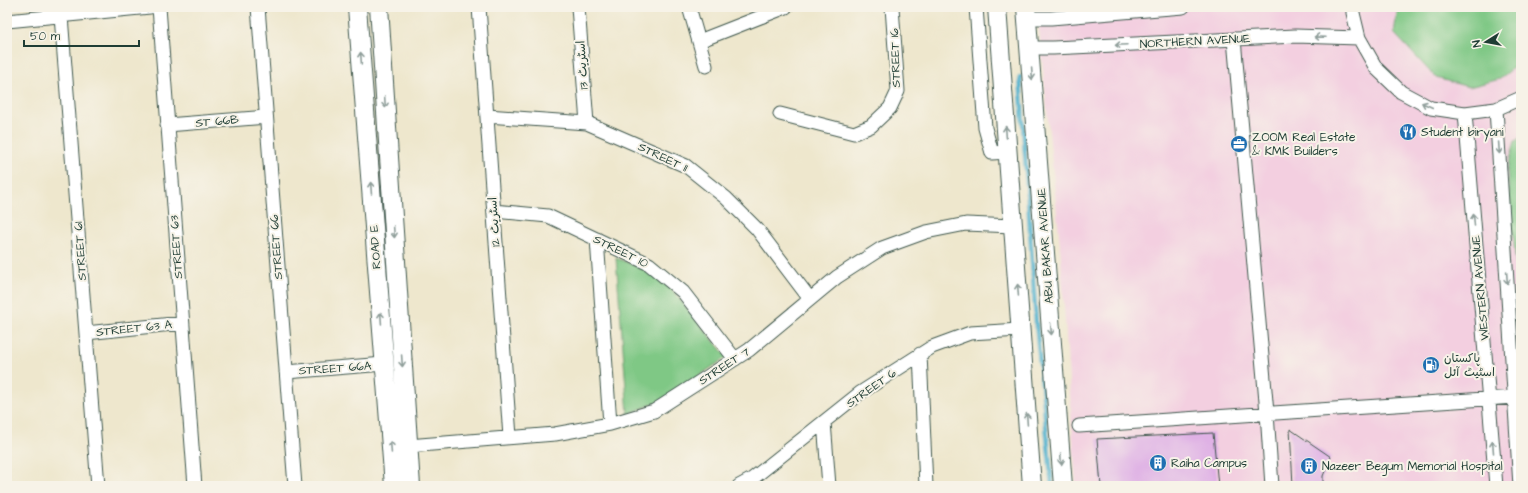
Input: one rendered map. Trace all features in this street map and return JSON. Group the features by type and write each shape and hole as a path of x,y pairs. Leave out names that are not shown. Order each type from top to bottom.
{"street":[{"path":"7,21 150,7"},
{"name":"STREET 63","path":"159,7 195,486"},
{"name":"STREET 66","path":"258,7 295,486"},
{"name":"ROAD E","path":"357,7 394,486"},
{"name":"ROAD E","path":"379,7 411,486"},
{"name":"اسٹریٹ 12","path":"479,7 510,437"},
{"name":"اسٹریٹ 13","path":"578,7 587,123"},
{"path":"689,7 706,66"},
{"path":"699,41 786,7"},
{"name":"STREET 16","path":"780,114 854,133 871,126 890,108 898,91 892,7"},
{"path":"976,7 985,128 992,153 1008,152"},
{"path":"997,7 1032,486"},
{"path":"1026,13 1051,18 1183,7"},
{"path":"1353,7 1359,38 1376,68 1401,92 1431,108 1465,113 1496,110 1521,98"},
{"name":"ABU BAKAR AVENUE","path":"1026,13 1064,486"},
{"name":"STREET 61","path":"61,16 98,486"},
{"name":"NORTHERN AVENUE","path":"1030,48 1295,36 1359,38"},
{"path":"1234,39 1267,413 1272,486"},
{"path":"1496,110 1520,486"},
{"name":"WESTERN AVENUE","path":"1465,113 1496,486"},
{"name":"STREET 11","path":"487,116 587,123 686,166 726,198 757,229 810,299"},
{"name":"ST 66B","path":"167,125 266,117"},
{"name":"STREET 10","path":"494,211 548,216 649,264 683,292 735,359"},
{"name":"STREET 7","path":"408,446 555,434 610,424 654,411 749,350 837,277 882,248 926,232 966,224 1013,226"},
{"path":"597,239 610,424"},
{"name":"STREET 63 A","path":"86,333 182,323"},
{"name":"STREET 6","path":"739,486 752,478 860,393 932,347 970,332 1020,330"},
{"path":"920,354 926,486"},
{"name":"STREET 66A","path":"286,372 384,364"},
{"path":"1080,426 1515,397"},
{"path":"824,422 829,486"}],"shaded area":[{"path":"1037,7 1521,7 1521,486 1076,486 1060,245"}],"green space":[{"path":"1398,7 1521,7 1521,61 1500,79 1469,87 1436,78 1394,33"},
{"path":"1521,137 1521,318 1507,170 1515,141"},
{"path":"616,258 651,272 671,289 727,357 663,400 628,414"}],"building":[{"name":"Nazeer Begum Memorial Hospital","path":"1290,429 1331,457 1323,476 1323,486 1293,486"},
{"name":"Raiha Campus","path":"1213,433 1218,486 1101,486 1097,439"}],"waterway":[{"path":"1020,77 1036,323 1052,486"}],"place":[{"name":"Student biryani","path":"1408,132"},
{"name":"ZOOM Real Estate & KMK Builders","path":"1239,144"},
{"name":"پاکستان اسٹیٹ آئل","path":"1431,365"},
{"name":"Raiha Campus","path":"1158,463"},
{"name":"Nazeer Begum Memorial Hospital","path":"1309,466"}]}
